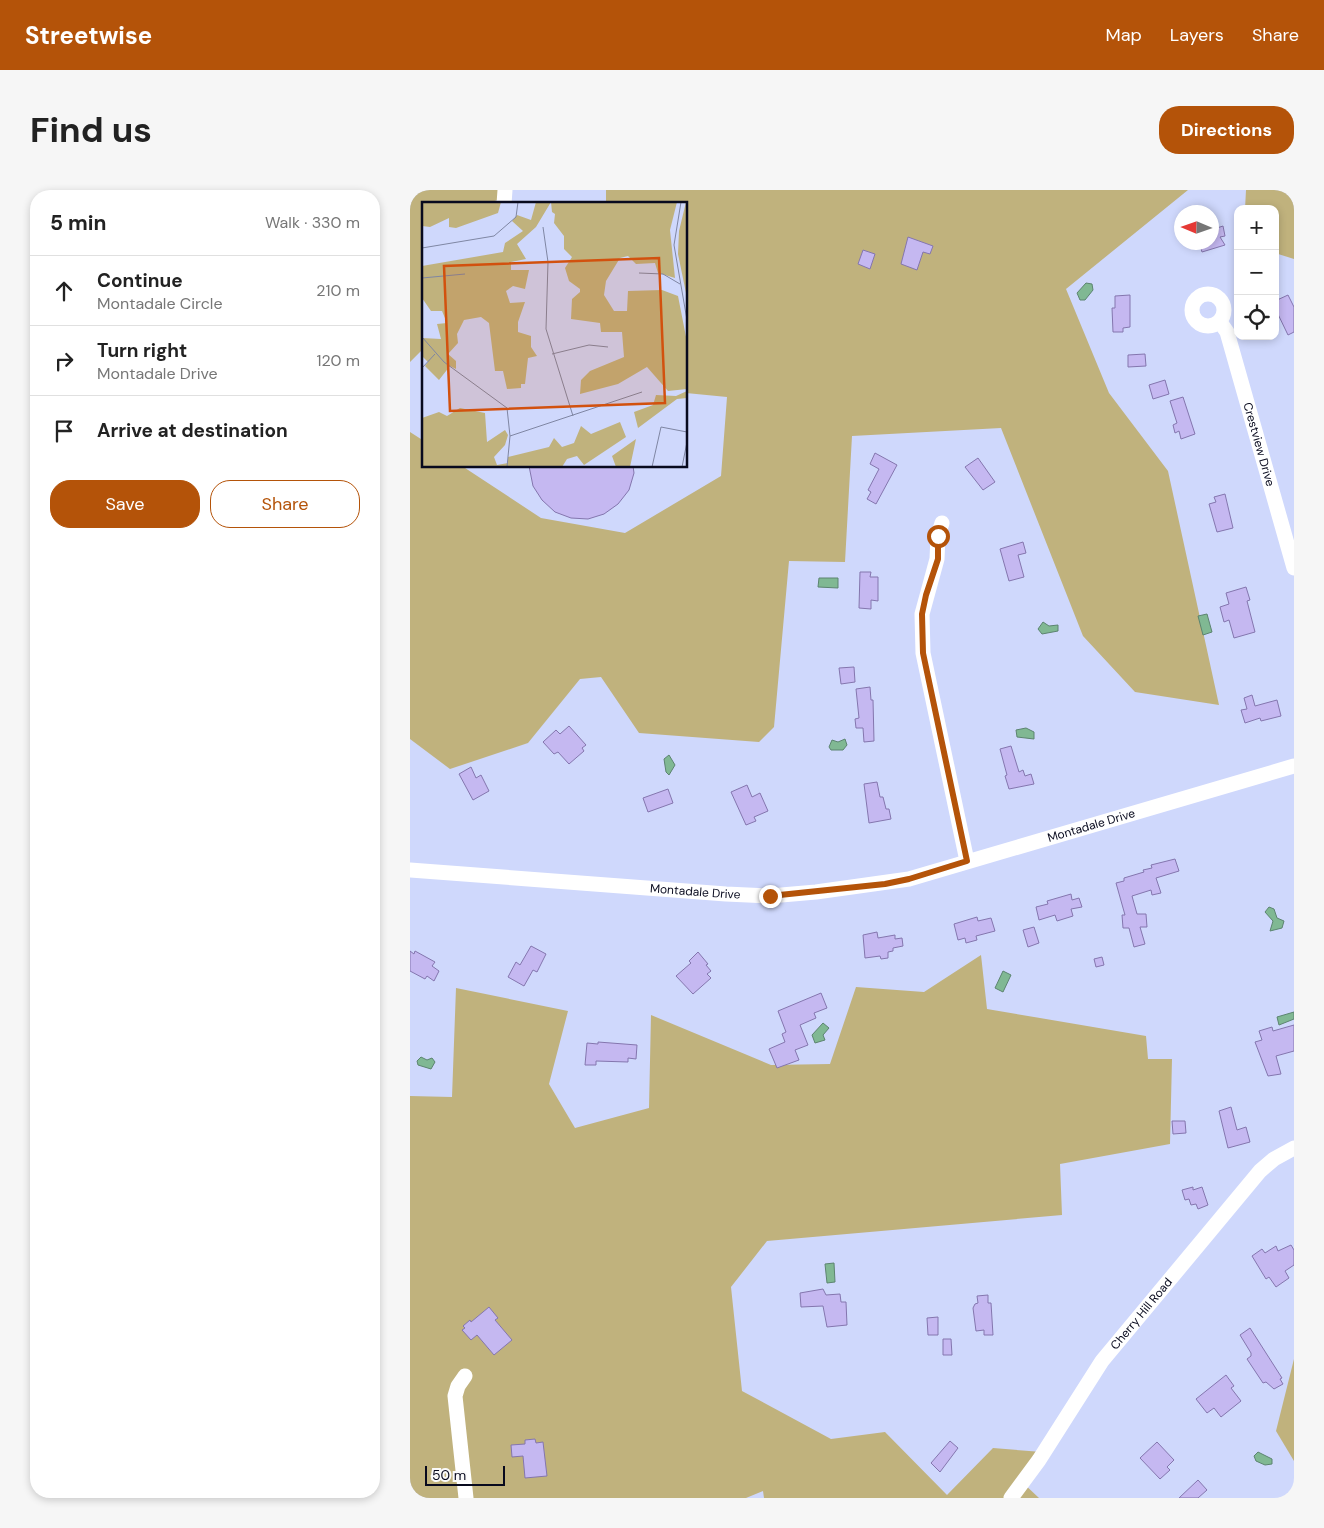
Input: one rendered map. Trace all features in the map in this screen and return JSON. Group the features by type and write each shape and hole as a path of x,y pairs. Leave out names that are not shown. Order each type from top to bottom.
{"street":[{"name":"Crestview Drive","path":"1220,322 1228,332 1294,568"},
{"path":"942,523 938,536 938,559 922,614 923,653 967,861"},
{"name":"Montadale Drive","path":"410,870 689,892 770,896 885,884 909,879 1294,766"},
{"name":"Cherry Hill Road","path":"1011,1498 1039,1460 1082,1390 1124,1332 1260,1170 1274,1159 1294,1148"},
{"path":"465,1376 458,1386 455,1396 466,1498"}],"shaded area":[{"path":"410,190 499,190 498,200 491,202 422,202 422,350 410,362"},
{"path":"606,190 1188,190 1066,289 1109,393 1168,471 1219,705 1135,692 1083,636 1001,428 852,436 845,562 789,561 774,727 759,742 639,733 601,677 580,679 528,743 450,769 410,739 410,432 422,440 422,468 465,468 541,518 625,533 721,476 727,397 688,393 688,202 606,202"},
{"path":"1246,190 1294,190 1294,259 1279,254 1279,205 1245,205"},
{"path":"1086,283 1092,284 1093,290 1085,300 1080,300 1077,293"},
{"path":"819,578 838,578 838,588 818,587"},
{"path":"1207,614 1212,632 1203,635 1198,616"},
{"path":"1043,622 1049,626 1058,625 1058,631 1042,634 1038,629"},
{"path":"1026,728 1034,732 1034,739 1017,737 1016,730"},
{"path":"845,739 847,745 843,750 831,750 829,747 832,740 838,742"},
{"path":"669,755 675,765 669,775 666,772 664,759"},
{"path":"1269,907 1274,909 1277,918 1284,921 1282,928 1270,931 1273,921 1265,912"},
{"path":"981,955 987,1009 1146,1036 1148,1059 1172,1059 1170,1144 1060,1164 1062,1215 767,1241 731,1287 742,1391 831,1439 885,1432 947,1495 993,1448 1042,1452 1022,1482 1039,1498 764,1498 763,1491 746,1498 410,1498 410,1096 452,1097 456,988 568,1011 549,1084 575,1128 649,1108 651,1015 771,1065 830,1064 856,987 924,992"},
{"path":"1003,971 1011,975 1003,992 995,988"},
{"path":"1294,1012 1294,1019 1279,1025 1277,1017"},
{"path":"823,1023 829,1028 823,1035 825,1040 815,1043 812,1035"},
{"path":"421,1057 427,1060 432,1058 435,1062 431,1069 418,1065 417,1061"},
{"path":"834,1263 835,1282 827,1283 825,1264"},
{"path":"1294,1359 1294,1461 1276,1431"},
{"path":"1258,1452 1272,1459 1272,1464 1265,1465 1256,1461 1254,1456"}],"building":[{"path":"1223,226 1225,236 1220,237 1225,245 1219,247 1219,227"},
{"path":"908,237 933,246 930,254 923,252 917,270 901,264"},
{"path":"863,250 875,254 870,269 858,264"},
{"path":"1130,295 1130,327 1123,328 1123,332 1113,332 1112,308 1115,308 1115,296"},
{"path":"1288,295 1294,307 1294,332 1288,335 1279,316 1279,299"},
{"path":"1145,354 1146,366 1128,367 1128,355"},
{"path":"1165,380 1169,394 1153,399 1149,385"},
{"path":"1183,397 1195,434 1181,439 1179,431 1175,433 1173,425 1177,423 1170,401"},
{"path":"875,453 897,465 876,504 867,499 871,492 868,490 879,469 870,464"},
{"path":"978,458 995,482 983,490 965,467"},
{"path":"529,468 633,468 634,473 629,490 618,504 604,514 588,519 571,518 555,512 542,500 533,486"},
{"path":"1225,494 1233,528 1217,532 1209,504 1216,502 1214,497"},
{"path":"1023,542 1026,553 1018,555 1024,577 1009,581 1000,549"},
{"path":"860,572 871,572 870,577 878,577 878,601 871,600 871,609 859,608"},
{"path":"1246,587 1250,600 1247,601 1255,632 1234,638 1229,620 1224,622 1220,607 1229,604 1226,593"},
{"path":"854,667 855,682 841,684 839,668"},
{"path":"870,687 871,700 873,700 874,741 864,742 863,728 856,728 855,719 859,718 856,689"},
{"path":"1252,695 1255,706 1277,700 1281,716 1261,721 1260,718 1245,723 1241,710 1247,709 1244,698"},
{"path":"569,726 586,745 582,748 584,751 569,764 558,752 554,754 543,742 556,730 560,734"},
{"path":"1011,746 1019,772 1023,770 1025,776 1031,774 1034,784 1009,789 1000,749"},
{"path":"471,767 476,778 481,775 489,791 473,800 459,774"},
{"path":"877,782 880,797 883,797 886,809 889,809 891,819 869,823 864,784"},
{"path":"747,785 752,797 760,793 768,811 754,817 756,821 746,825 731,792"},
{"path":"668,789 673,803 648,812 643,798"},
{"path":"1175,859 1179,871 1156,878 1161,893 1152,895 1151,890 1132,896 1137,914 1146,914 1147,927 1140,927 1145,944 1134,947 1129,928 1123,928 1122,915 1125,915 1116,883 1124,881 1124,878 1144,872 1143,870 1152,868 1151,865"},
{"path":"1071,894 1072,900 1079,898 1082,907 1071,909 1073,916 1057,921 1055,915 1039,920 1036,907 1048,904 1047,901"},
{"path":"977,917 978,921 991,918 995,931 976,936 977,940 966,943 965,938 958,940 954,924"},
{"path":"1034,927 1039,943 1028,947 1023,930"},
{"path":"877,932 878,938 895,935 895,939 902,938 903,946 893,948 893,951 888,952 888,958 881,959 880,956 865,958 863,935"},
{"path":"531,946 546,954 537,972 533,970 524,986 508,977 516,962 520,965"},
{"path":"410,951 414,954 415,951 435,962 432,966 439,971 434,981 427,976 425,979 410,971"},
{"path":"698,952 708,964 706,965 711,971 707,974 711,978 693,994 676,976 691,963 689,961"},
{"path":"1102,957 1104,965 1096,967 1094,959"},
{"path":"821,993 827,1008 814,1013 816,1018 800,1025 808,1045 795,1050 799,1060 777,1068 769,1049 785,1042 782,1034 786,1032 778,1011"},
{"path":"1294,1025 1294,1051 1276,1056 1281,1074 1268,1076 1255,1042 1262,1040 1259,1031 1272,1027 1273,1031"},
{"path":"598,1042 637,1045 636,1059 628,1058 628,1062 596,1061 596,1065 585,1065 587,1043 598,1044"},
{"path":"1231,1107 1237,1130 1246,1127 1250,1142 1228,1148 1219,1111"},
{"path":"1172,1121 1185,1121 1186,1133 1173,1134"},
{"path":"1193,1187 1193,1190 1202,1187 1208,1205 1198,1209 1196,1204 1191,1205 1189,1199 1185,1200 1182,1190"},
{"path":"1291,1245 1294,1250 1294,1265 1285,1271 1289,1278 1276,1287 1269,1277 1266,1279 1252,1256 1262,1249 1265,1253 1276,1246 1278,1251"},
{"path":"823,1289 826,1295 840,1294 841,1302 846,1302 847,1325 827,1327 823,1306 801,1307 800,1293"},
{"path":"988,1295 988,1303 991,1303 993,1335 984,1335 984,1330 976,1331 973,1308 978,1303 977,1296"},
{"path":"489,1307 498,1318 495,1320 512,1340 494,1355 477,1335 471,1340 462,1330 465,1328 463,1326 470,1320 471,1322"},
{"path":"938,1317 938,1335 928,1335 927,1318"},
{"path":"1250,1328 1282,1378 1280,1379 1283,1384 1274,1389 1266,1382 1263,1383 1247,1359 1251,1356 1251,1353 1240,1335"},
{"path":"943,1339 951,1339 952,1355 943,1355"},
{"path":"1226,1375 1234,1386 1231,1388 1241,1401 1221,1417 1214,1408 1207,1413 1196,1399"},
{"path":"535,1439 536,1443 543,1442 547,1476 525,1478 523,1456 512,1457 511,1445 525,1444 525,1440"},
{"path":"950,1441 958,1448 940,1472 931,1463"},
{"path":"1157,1442 1174,1460 1167,1467 1170,1470 1160,1479 1140,1458"},
{"path":"1198,1480 1207,1490 1198,1498 1179,1498"}],"route":[{"path":"770,896 885,884 909,879 967,861 923,653 922,614 938,559 936,550 938,536"}]}
